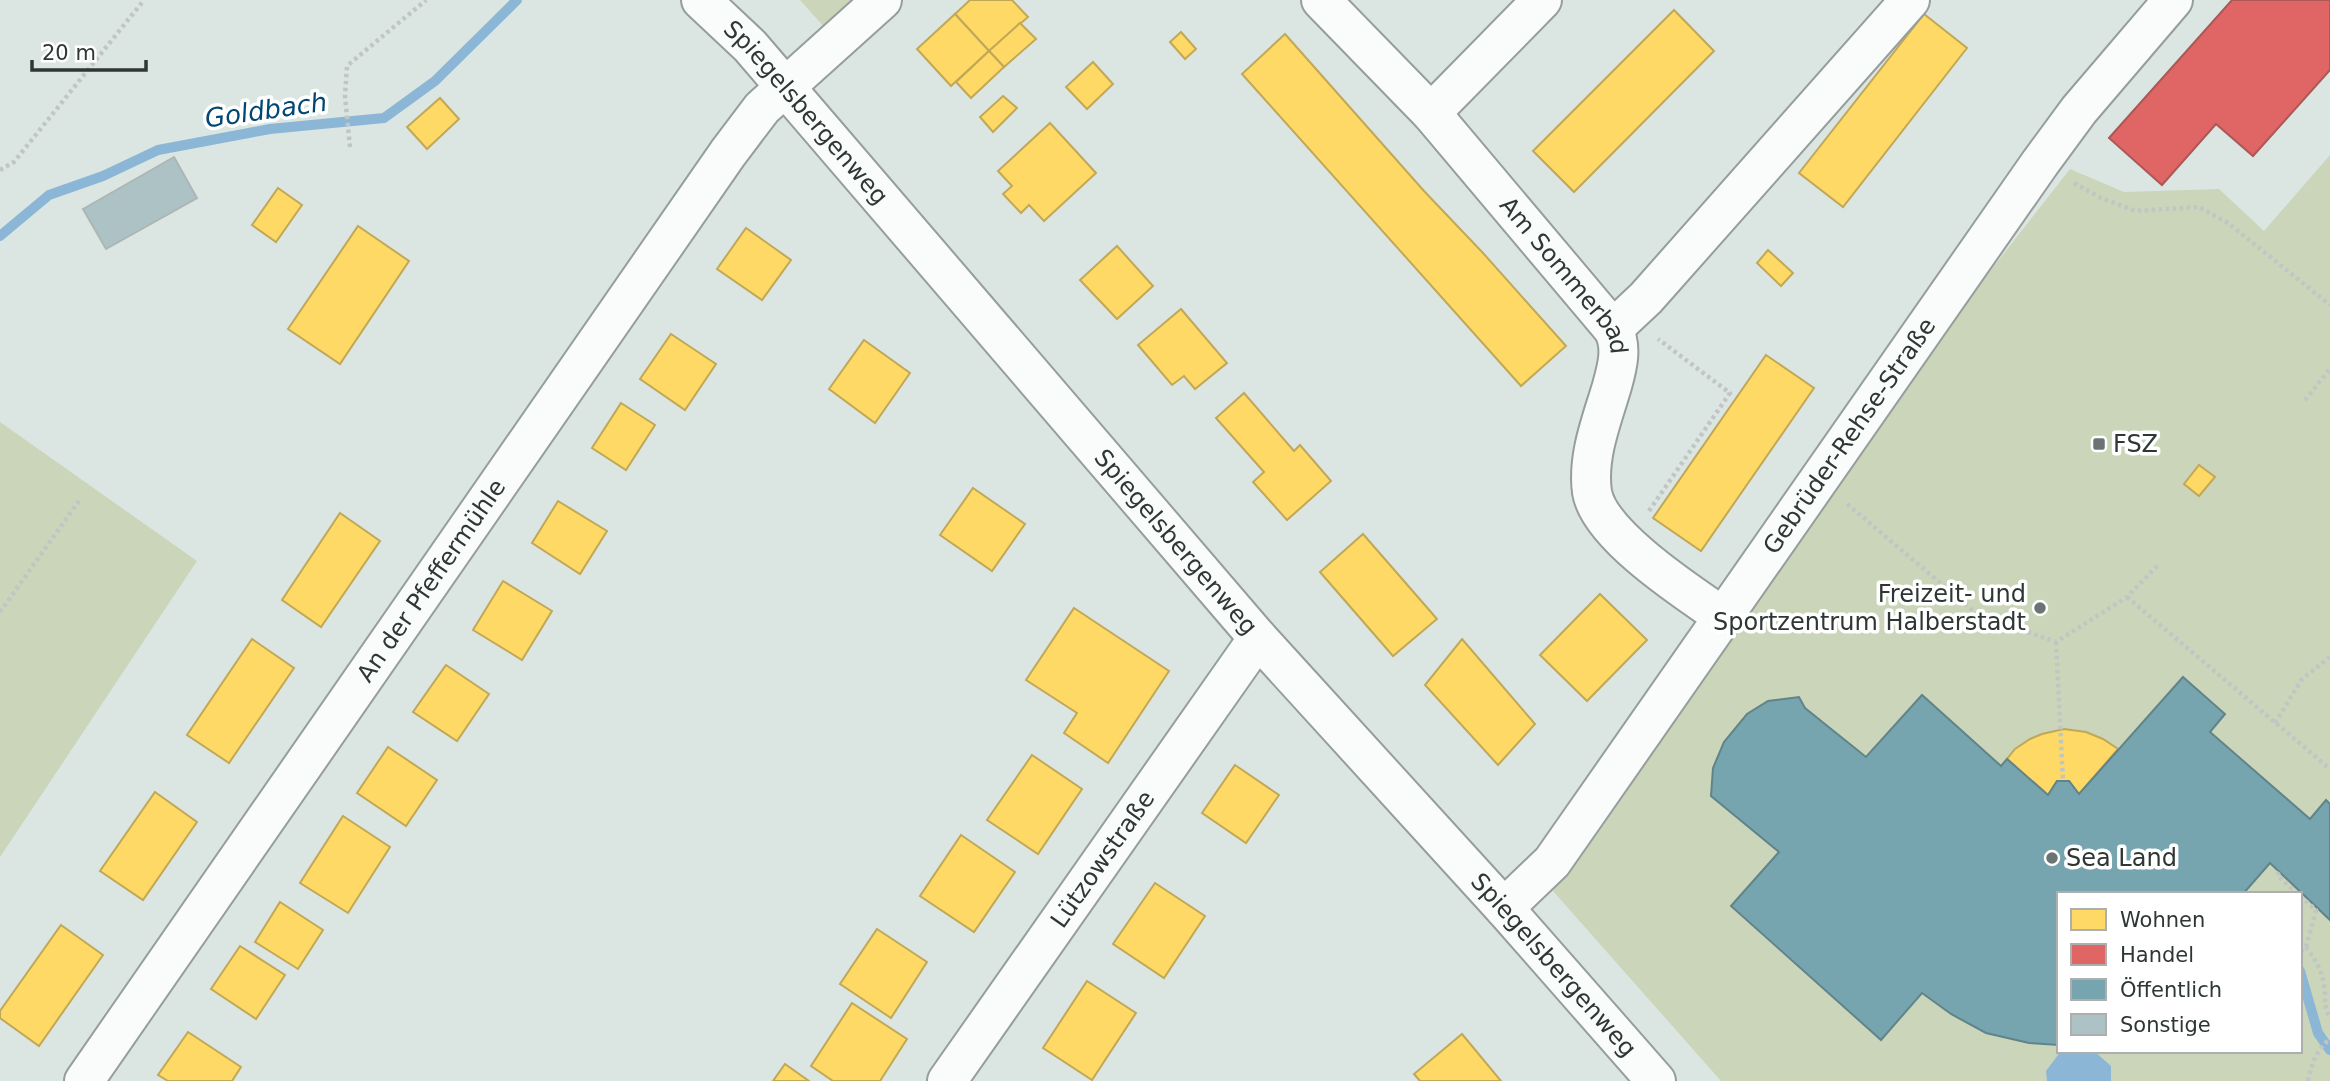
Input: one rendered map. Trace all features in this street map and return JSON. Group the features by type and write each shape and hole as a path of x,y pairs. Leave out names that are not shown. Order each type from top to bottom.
{"street":[{"name":"Spiegelsbergenweg","path":"701,0 750,46 1258,638 1504,908 1656,1081"},
{"path":"785,86 882,0"},
{"name":"Am Sommerbad","path":"1321,0 1432,113 1618,328 1619,361 1593,455 1592,493 1604,519 1627,543 1679,587 1722,616"},
{"path":"1432,113 1542,0"},
{"name":"Am Sommerbad","path":"1618,328 1910,0"},
{"name":"Gebrüder-Rehse-Straße","path":"1504,908 1552,862 2040,163 2079,110 2173,0"},
{"name":"An der Pfeffermühle","path":"84,1081 720,164 762,108 785,86"},
{"name":"Lützowstraße","path":"947,1081 1258,638"}],"path":[{"path":"0,170 14,162 144,0"},
{"path":"350,147 345,96 347,65 426,0"},
{"path":"2040,163 2101,198 2135,211 2199,207 2228,223 2330,305"},
{"path":"1618,328 1650,333 1730,393 1627,543"},
{"path":"2305,400 2330,369"},
{"path":"1819,481 1978,614 2056,642"},
{"path":"0,612 81,498"},
{"path":"2056,642 2127,597 2159,564"},
{"path":"2127,597 2330,769"},
{"path":"2056,642 2063,781"},
{"path":"2275,723 2302,679 2330,657"},
{"path":"2276,874 2296,892"},
{"path":"2302,897 2316,910 2306,947 2302,950"},
{"path":"2306,947 2318,963 2327,986 2323,1005 2330,1019"},
{"path":"2308,1081 2311,1064 2320,1047 2330,1039"}],"green space":[{"path":"800,0 858,0 826,29"},
{"name":"Freizeit- und Sportzentrum Halberstadt","path":"2330,155 2330,1081 1721,1081 1553,891 1947,326 2070,169 2124,192 2219,189 2264,231"},
{"path":"0,422 197,561 0,857"}],"water":[{"path":"2060,1053 2096,1053 2111,1066 2111,1081 2047,1081 2046,1071"}],"building: Wohnen":[{"path":"970,0 1012,0 1028,17 989,51 955,14"},
{"path":"1674,10 1714,51 1574,192 1533,151"},
{"path":"955,14 989,51 951,86 917,49"},
{"path":"1924,14 1967,48 1843,207 1799,173"},
{"path":"1020,23 1036,39 1004,67 989,51"},
{"path":"1181,32 1196,49 1185,59 1170,42"},
{"path":"1285,34 1566,346 1521,386 1242,74"},
{"path":"989,51 1004,67 971,98 956,82"},
{"path":"1093,62 1113,84 1087,109 1066,87"},
{"path":"1003,96 1017,108 993,132 980,117"},
{"path":"440,98 459,119 427,149 407,127"},
{"path":"1050,123 1096,173 1044,221 1029,205 1021,213 1003,194 1012,186 998,171"},
{"path":"278,188 302,205 276,242 252,225"},
{"path":"358,226 409,261 340,364 288,329"},
{"path":"746,228 791,260 762,300 717,269"},
{"path":"1117,246 1153,286 1117,319 1080,280"},
{"path":"1768,250 1793,273 1781,286 1757,263"},
{"path":"1181,309 1227,363 1195,389 1184,376 1172,385 1138,345"},
{"path":"671,334 716,364 685,410 640,379"},
{"path":"864,340 910,373 875,423 829,389"},
{"path":"1766,355 1814,388 1701,551 1653,518"},
{"path":"1244,393 1294,451 1300,445 1331,481 1287,520 1253,482 1264,472 1216,418"},
{"path":"621,403 655,425 626,470 592,448"},
{"path":"2199,465 2215,477 2199,496 2184,484"},
{"path":"973,488 1025,524 992,571 940,535"},
{"path":"558,501 607,531 580,574 532,543"},
{"path":"340,513 380,541 321,627 282,600"},
{"path":"1363,534 1437,619 1393,656 1320,572"},
{"path":"503,581 552,611 522,660 473,630"},
{"path":"1600,594 1647,640 1587,701 1540,655"},
{"path":"1074,608 1169,671 1108,763 1064,733 1077,713 1026,680"},
{"path":"252,639 294,668 229,763 187,735"},
{"path":"1462,639 1535,724 1498,765 1425,685"},
{"path":"446,665 489,694 457,741 413,712"},
{"path":"2064,729 2086,732 2118,749 2079,794 2069,781 2057,781 2048,795 2007,759 2015,749 2030,739"},
{"path":"388,747 437,780 406,826 357,793"},
{"path":"1032,755 1082,789 1038,854 987,820"},
{"path":"1235,765 1279,795 1246,843 1202,813"},
{"path":"155,792 197,822 143,900 100,871"},
{"path":"343,816 390,847 348,913 300,883"},
{"path":"961,835 1015,872 974,932 920,896"},
{"path":"1155,883 1205,916 1164,978 1113,944"},
{"path":"280,902 323,930 298,969 255,942"},
{"path":"61,925 103,955 39,1046 0,1018 0,1011"},
{"path":"877,929 927,962 891,1018 840,984"},
{"path":"240,946 285,975 256,1019 211,989"},
{"path":"1087,981 1136,1013 1092,1080 1043,1048"},
{"path":"852,1003 907,1039 880,1081 833,1081 811,1066"},
{"path":"188,1032 241,1067 232,1081 168,1081 158,1075"},
{"path":"1462,1034 1501,1081 1420,1081 1414,1074"},
{"path":"785,1064 809,1081 773,1081"}],"building: Handel":[{"path":"2232,0 2330,0 2330,70 2253,156 2216,124 2162,185 2109,138"}],"building: Öffentlich":[{"name":"Sea Land","path":"2183,677 2225,714 2210,732 2310,819 2326,800 2330,804 2330,920 2270,863 2245,892 2057,892 2057,1045 2029,1043 1986,1033 1951,1014 1922,993 1881,1040 1731,906 1779,852 1711,796 1713,768 1724,742 1747,714 1768,701 1799,697 1805,708 1866,757 1922,695 2001,766 2007,759 2048,795 2057,781 2069,781 2079,794"}],"building: Sonstige":[{"path":"174,157 197,198 106,249 83,209"}],"waterway":[{"name":"Goldbach","path":"0,236 49,195 103,176 158,150 270,129 384,118 435,81 517,0"},
{"path":"2302,978 2318,1033 2330,1050"}],"place":[{"name":"FSZ","path":"2099,444"},
{"name":"Freizeit- und Sportzentrum Halberstadt","path":"2040,608"},
{"name":"Sea Land","path":"2052,858"}]}
